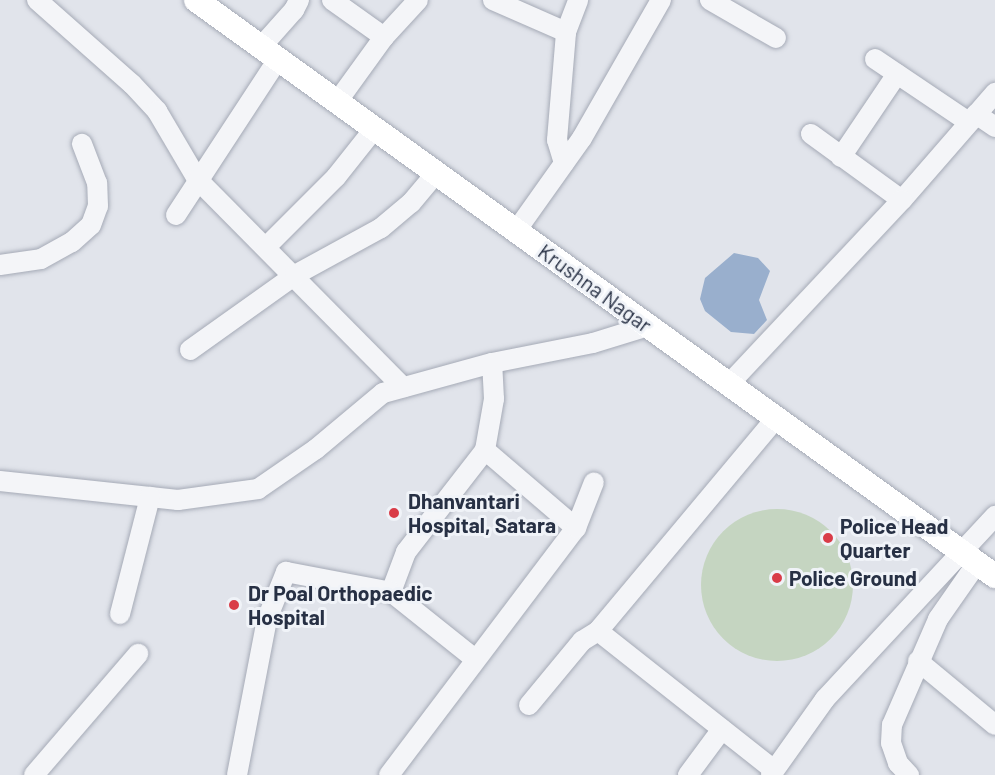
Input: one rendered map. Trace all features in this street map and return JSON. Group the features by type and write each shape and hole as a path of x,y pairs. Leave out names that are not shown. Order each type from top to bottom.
{"main road":[{"name":"Krushna Nagar","path":"196,0 978,564"}],"street":[{"path":"37,0 138,90 157,111 196,179 403,387"},
{"path":"176,214 299,0"},
{"path":"332,0 384,37"},
{"path":"338,102 384,37 418,0"},
{"path":"493,0 566,33"},
{"path":"564,163 557,140 566,33 578,0"},
{"path":"516,231 564,163 662,0"},
{"path":"710,0 776,38"},
{"path":"874,59 972,117 995,127"},
{"path":"841,157 897,74"},
{"path":"728,385 902,200 995,93"},
{"path":"266,247 336,177 374,129"},
{"path":"811,134 902,200"},
{"path":"0,265 41,259 72,242 91,225 98,206 98,183 82,144"},
{"path":"190,350 294,275 381,228 411,203 435,173"},
{"path":"0,481 178,500 258,489 316,449 383,393 492,363 593,343 648,326"},
{"path":"391,592 406,552 485,450 494,399 492,363"},
{"path":"529,705 582,641 598,631 776,418"},
{"path":"485,450 576,528"},
{"path":"389,775 576,528 594,482"},
{"path":"120,614 150,497"},
{"path":"909,775 898,763 891,743 891,725 938,619 978,564 995,516"},
{"path":"598,631 773,772 825,699 978,564"},
{"path":"237,775 267,619 286,572 391,592 475,659"},
{"path":"34,775 138,654"},
{"path":"918,661 995,725"},
{"path":"688,775 722,729"}],"green space":[{"name":"Police Ground","path":"777,509 792,510 806,515 831,531 847,556 852,570 852,600 847,614 831,639 806,655 792,660 777,661 762,660 748,655 723,639 707,614 702,600 701,585 702,570 707,556 723,531 748,515 762,510"}],"water":[{"path":"734,253 758,258 770,271 759,300 767,320 754,334 731,332 705,311 700,299 705,278"}],"place":[{"name":"Dhanvantari Hospital, Satara","path":"394,513"},
{"name":"Police Head Quarter","path":"828,538"},
{"name":"Police Ground","path":"777,578"},
{"name":"Dr Poal Orthopaedic Hospital","path":"234,605"}]}
